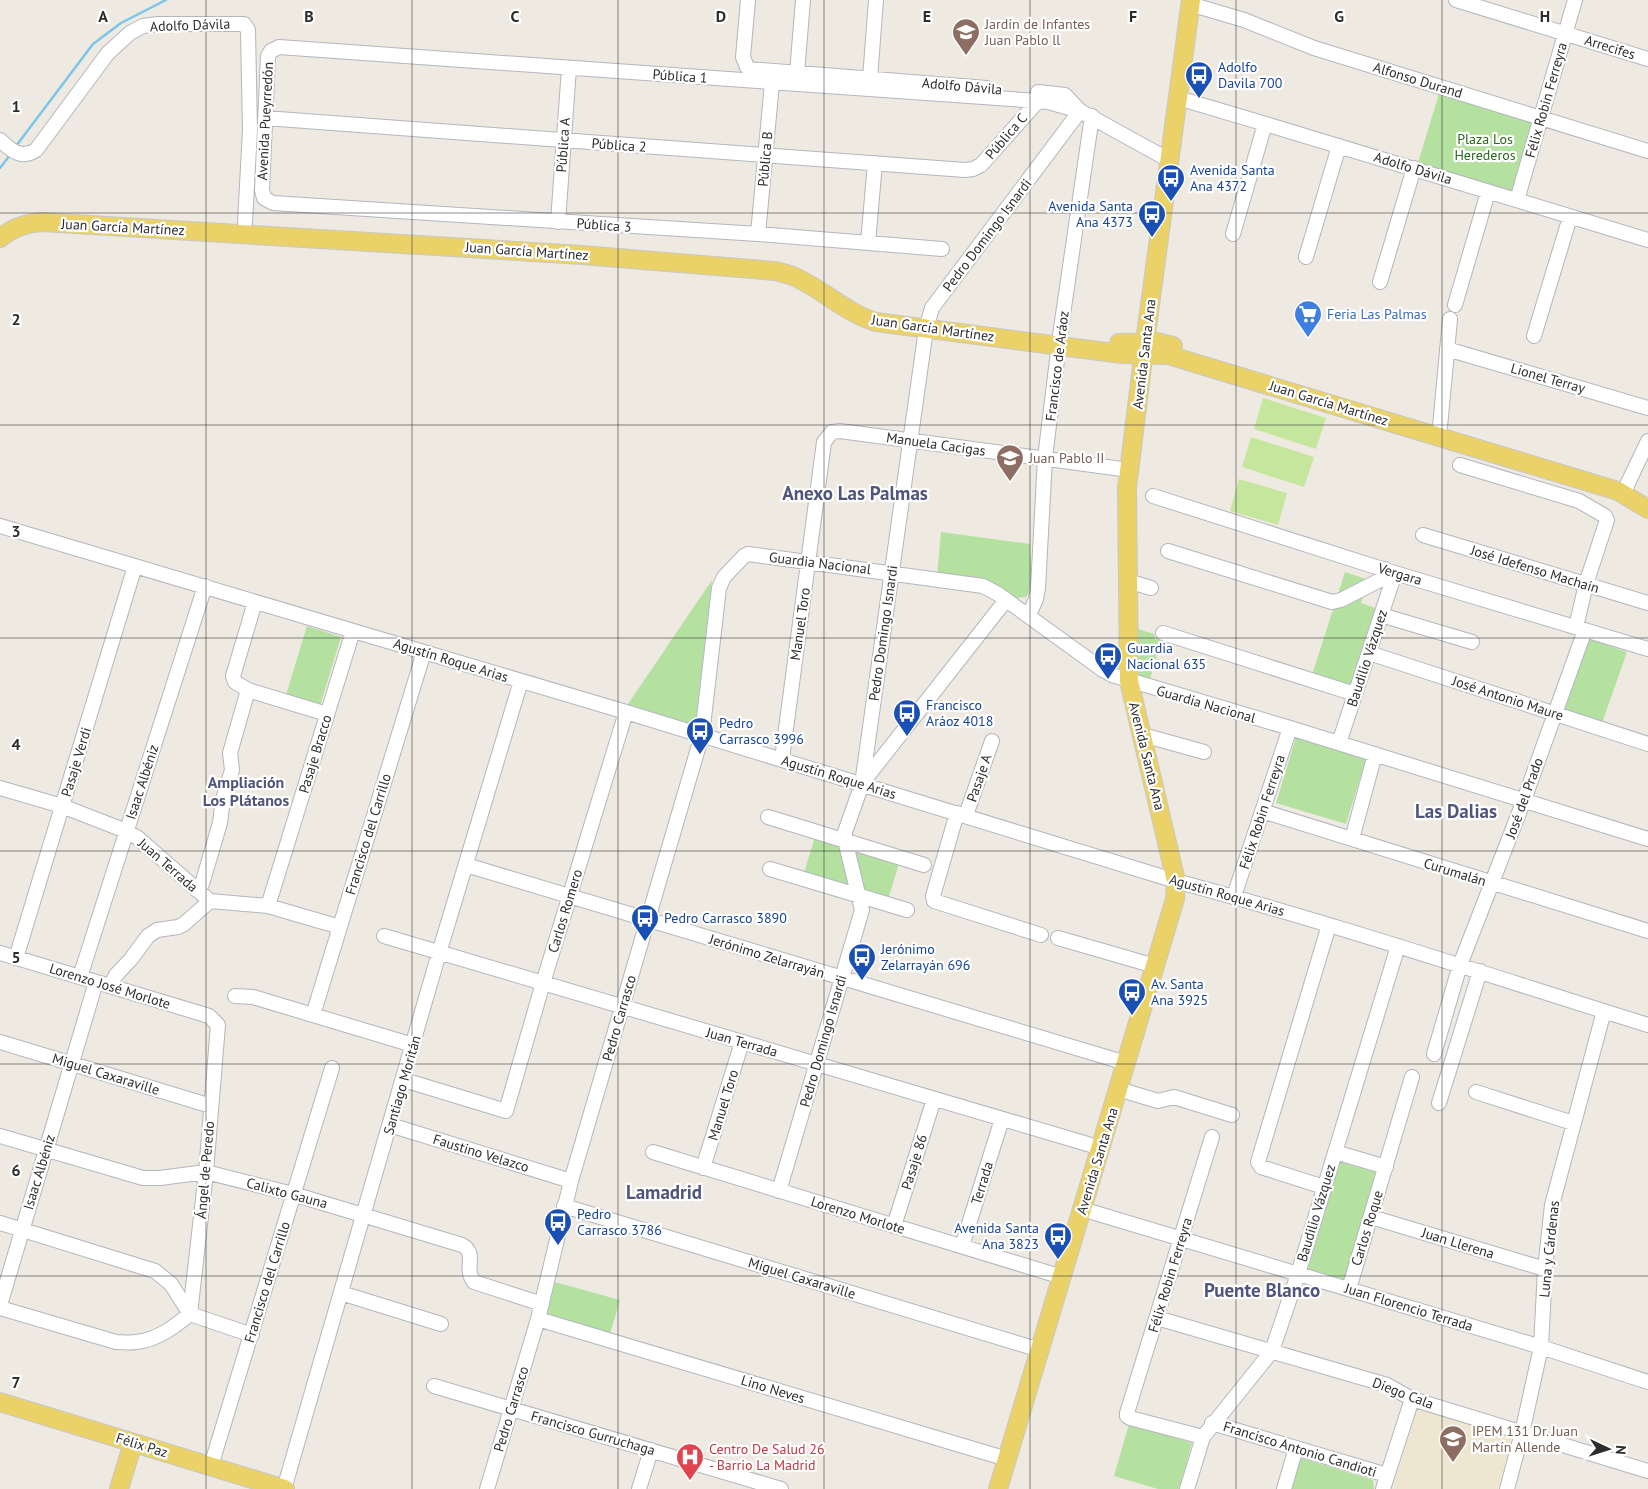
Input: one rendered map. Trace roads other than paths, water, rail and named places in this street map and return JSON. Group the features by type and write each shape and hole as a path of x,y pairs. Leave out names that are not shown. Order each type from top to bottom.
{"main road":[{"name":"Avenida Santa Ana","path":"998,1489 1176,899 1176,880 1130,681 1127,488 1191,2"},
{"name":"Juan García Martínez","path":"0,223 16,215 40,212 245,222 776,260 808,271 865,308 928,324 1060,340 1126,344 1144,348 1626,489 1648,509"},
{"name":"Juan García Martínez","path":"0,238 15,227 42,222 582,255 760,268 798,278 863,318 895,325 928,324"},
{"name":"Juan García Martínez","path":"1144,348 1164,343 1440,427 1626,489 1648,499"},
{"name":"Félix Paz","path":"0,1402 284,1489"},
{"path":"120,1489 134,1443"}],"street":[{"name":"Adolfo Dávila","path":"748,0 743,57 749,69 1065,95 1086,114 1169,160"},
{"path":"797,73 803,0"},
{"path":"870,79 876,0"},
{"name":"Arrecifes","path":"1456,0 1648,59"},
{"name":"Félix Robin Ferreyra","path":"1517,200 1576,0"},
{"name":"Alfonso Durand","path":"1191,2 1244,20 1314,48 1648,151"},
{"name":"Adolfo Dávila","path":"8,146 22,155 29,155 36,150 108,54 130,33 143,26 158,24 244,24 248,30 250,130 245,222"},
{"name":"Pública 1","path":"279,47 1038,101 1053,103 1086,114"},
{"name":"Avenida Pueyrredón","path":"266,200 262,190 268,56 271,51 279,47"},
{"name":"Pública A","path":"558,222 569,68"},
{"name":"Pública B","path":"758,234 772,83"},
{"name":"Adolfo Dávila","path":"1178,98 1648,240"},
{"name":"Pública C","path":"973,169 981,165 1038,101"},
{"name":"Pedro Domingo Isnardi","path":"779,1191 862,910 845,840 845,832 862,784 910,440 932,308 1086,114"},
{"name":"Francisco de Aráoz","path":"1029,615 1036,599 1038,588 1045,458 1086,114"},
{"name":"Pública 2","path":"265,118 765,156 973,169"},
{"path":"1233,234 1265,124"},
{"path":"1306,257 1339,146"},
{"path":"868,243 875,163"},
{"path":"1380,282 1414,168"},
{"path":"1455,305 1488,192"},
{"name":"Pública 3","path":"266,200 277,204 758,234 942,249"},
{"path":"1534,336 1570,217"},
{"path":"1440,427 1450,319"},
{"name":"Lionel Terray","path":"1447,349 1648,408"},
{"name":"Manuela Cacigas","path":"832,432 840,431 1128,470"},
{"name":"Manuel Toro","path":"782,760 824,442 832,432"},
{"path":"1626,489 1648,441"},
{"name":"José del Prado","path":"1434,1054 1460,965 1524,800 1554,713 1580,629 1586,584 1606,520 1605,516 1579,501 1460,465"},
{"name":"Vergara","path":"1153,496 1390,571 1648,649"},
{"name":"Agustín Roque Arias","path":"0,526 626,712 1480,971 1648,1024"},
{"name":"José Idefenso Machain","path":"1423,535 1648,603"},
{"path":"1168,551 1332,602 1341,600 1382,579 1390,571"},
{"name":"Guardia Nacional","path":"748,554 892,572 983,586 1029,615 1103,670 1130,681 1375,754 1648,840"},
{"name":"Pedro Carrasco","path":"487,1489 538,1319 571,1181 702,735 719,588 724,577 748,554"},
{"name":"Pasaje Verdi","path":"16,958 135,566"},
{"name":"Baudilio Vázquez","path":"1339,743 1381,615 1390,571"},
{"path":"1128,581 1151,588"},
{"name":"Isaac Albéniz","path":"80,977 205,586"},
{"path":"862,784 1006,600"},
{"path":"255,602 233,676 235,682 248,690 327,714"},
{"path":"1381,615 1472,642"},
{"name":"Pasaje Bracco","path":"268,906 353,631"},
{"path":"1163,633 1355,694"},
{"name":"Francisco del Carrillo","path":"313,1015 424,652"},
{"name":"José Antonio Maure","path":"1369,653 1648,744"},
{"name":"Santiago Moritán","path":"284,1489 404,1080 439,953 521,681"},
{"path":"197,890 202,884 220,824 223,799 232,770 230,753 248,690"},
{"name":"Carlos Romero","path":"404,1080 506,1111 569,896 626,712"},
{"name":"Félix Robin Ferreyra","path":"1234,896 1290,728"},
{"path":"1143,735 1204,752"},
{"name":"Pasaje A","path":"992,741 961,814 933,896 934,901 1041,935"},
{"path":"1352,839 1375,754"},
{"name":"Juan Terrada","path":"0,788 62,806 126,831 138,838 210,900 268,906 340,927"},
{"name":"Curumalán","path":"1262,811 1648,931"},
{"path":"768,817 924,865"},
{"name":"Jerónimo Zelarrayán","path":"466,865 1126,1063"},
{"path":"770,869 907,910"},
{"path":"110,986 116,975 148,936 157,930 178,927 184,924 210,900"},
{"path":"1324,1187 1261,1167 1258,1162 1328,925"},
{"name":"Juan Terrada","path":"384,936 1101,1148"},
{"path":"1058,938 1155,966"},
{"name":"Baudilio Vázquez","path":"1187,1489 1203,1437 1212,1423 1272,1351 1298,1274 1398,946"},
{"name":"Lorenzo José Morlote","path":"0,953 209,1016 218,1025"},
{"path":"1440,1103 1480,971"},
{"name":"Isaac Albéniz","path":"0,1306 96,982"},
{"path":"235,996 253,996 413,1045"},
{"name":"Luna y Cárdenas","path":"1507,1489 1541,1348 1545,1269 1552,1205 1604,1011"},
{"name":"Ángel de Peredo","path":"190,1314 206,1172 218,1025"},
{"name":"Miguel Caxaraville","path":"0,1042 211,1106"},
{"name":"Manuel Toro","path":"703,1168 742,1042"},
{"name":"Francisco del Carrillo","path":"211,1466 332,1068"},
{"name":"Carlos Roque","path":"1349,1289 1412,1077"},
{"path":"1118,1089 1158,1101 1174,1097 1232,1115"},
{"path":"1476,1092 1573,1123"},
{"name":"Pasaje 86","path":"894,1226 934,1099"},
{"name":"Terrada","path":"962,1246 1002,1119"},
{"name":"Faustino Velazco","path":"390,1126 571,1181"},
{"name":"Calixto Gauna","path":"0,1136 143,1178 160,1178 206,1172 294,1194 462,1245 467,1247 471,1256 469,1271 470,1277 474,1282 542,1304"},
{"name":"Félix Robin Ferreyra","path":"1127,1413 1212,1137"},
{"name":"Lorenzo Morlote","path":"653,1152 1062,1277"},
{"path":"1335,1152 1386,1167"},
{"name":"Miguel Caxaraville","path":"564,1206 1040,1350"},
{"name":"Juan Florencio Terrada","path":"1082,1209 1349,1289 1648,1382"},
{"name":"Juan Llerena","path":"1371,1217 1545,1269"},
{"path":"0,1223 155,1271 171,1284 190,1314 252,1335"},
{"path":"341,1293 440,1324"},
{"path":"0,1306 116,1342 136,1342 150,1339 166,1332 190,1314"},
{"name":"Diego Cala","path":"1157,1318 1387,1385 1412,1398 1648,1471"},
{"name":"Lino Neves","path":"538,1319 1007,1459"},
{"name":"Francisco Gurruchaga","path":"434,1386 781,1489"},
{"path":"1383,1489 1412,1398"},
{"name":"Francisco Antonio Candioti","path":"1127,1413 1130,1418 1203,1437"},
{"name":"Francisco Antonio Candioti","path":"1212,1423 1387,1475"},
{"path":"1284,1489 1296,1448"},
{"path":"639,1489 651,1450"}],"waterway":[{"path":"16,146 93,44 121,23 166,0"},
{"path":"0,168 10,155"}],"place":[{"name":"Jardín de Infantes Juan Pablo ll","path":"966,56"},
{"name":"Adolfo Davila 700","path":"1199,99"},
{"name":"Avenida Santa Ana 4372","path":"1171,202"},
{"name":"Avenida Santa Ana 4373","path":"1152,238"},
{"name":"Feria Las Palmas","path":"1308,338"},
{"name":"Juan Pablo II","path":"1010,482"},
{"name":"Guardia Nacional 635","path":"1108,680"},
{"name":"Francisco Aráoz 4018","path":"907,737"},
{"name":"Pedro Carrasco 3996","path":"700,755"},
{"name":"Pedro Carrasco 3890","path":"645,942"},
{"name":"Jerónimo Zelarrayán 696","path":"862,981"},
{"name":"Av. Santa Ana 3925","path":"1132,1016"},
{"name":"Pedro Carrasco 3786","path":"558,1246"},
{"name":"Avenida Santa Ana 3823","path":"1058,1260"},
{"name":"IPEM 131 Dr. Juan Martín Allende","path":"1453,1463"},
{"name":"Centro De Salud 26 - Barrio La Madrid","path":"690,1481"}],"district":[{"name":"Anexo Las Palmas","path":"855,493"},
{"name":"Ampliación Los Plátanos","path":"246,791"},
{"name":"Las Dalias","path":"1456,811"},
{"name":"Lamadrid","path":"664,1192"},
{"name":"Puente Blanco","path":"1262,1290"}],"park label":[{"name":"Plaza Los Herederos","path":"1485,148"}]}
